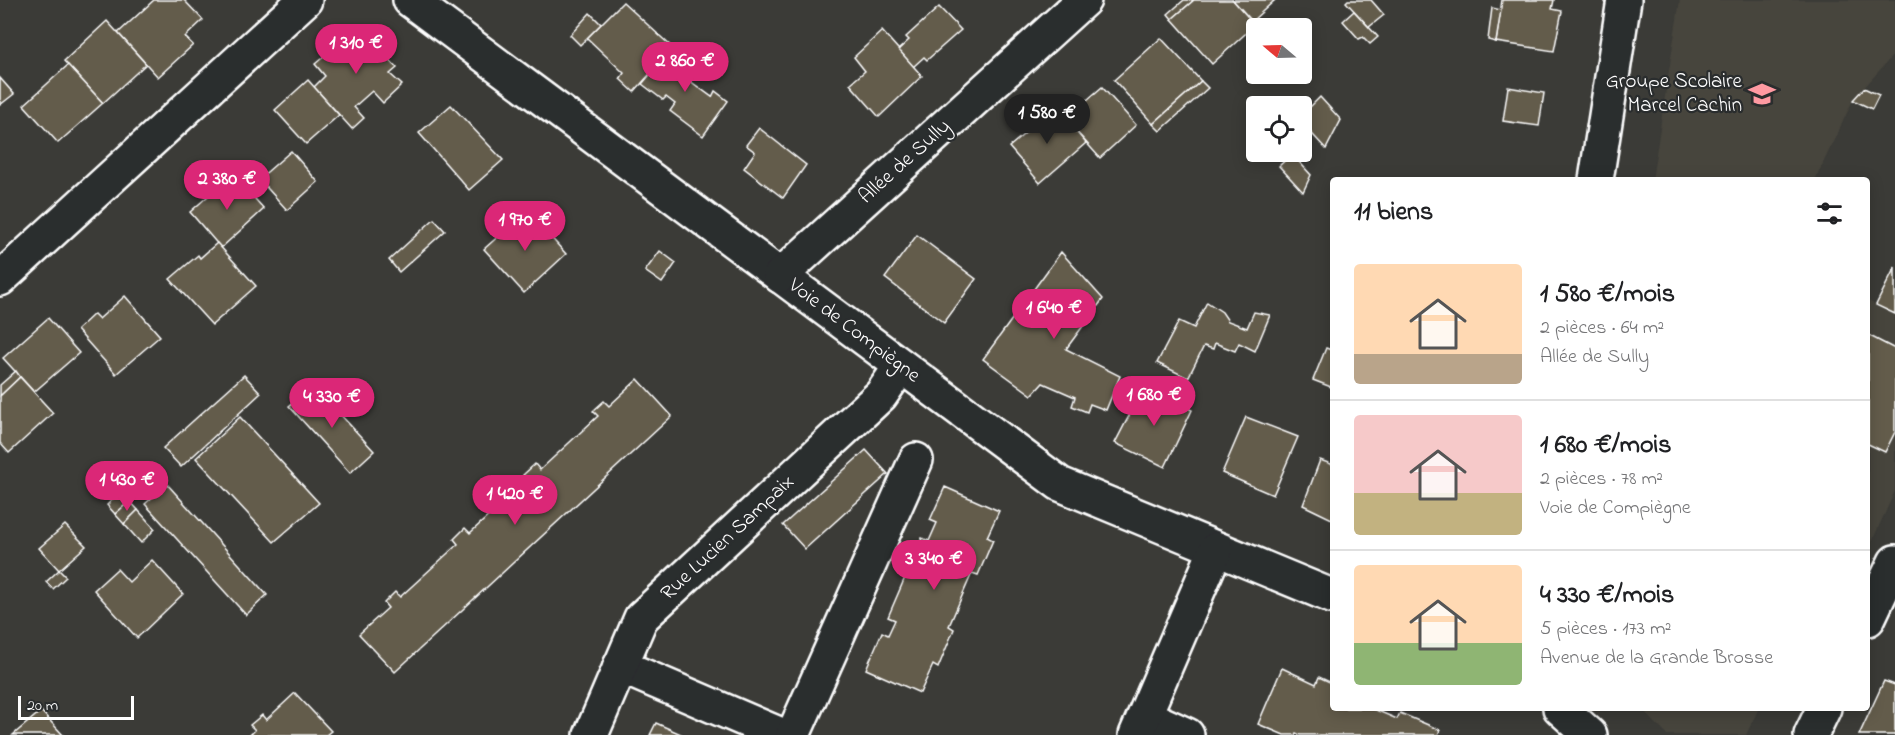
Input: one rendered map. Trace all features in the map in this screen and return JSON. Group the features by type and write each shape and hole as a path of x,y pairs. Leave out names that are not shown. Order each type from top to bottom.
{"street":[{"path":"0,279 305,0"},
{"name":"Voie de Compiègne","path":"410,0 1060,484 1330,595"},
{"name":"Allée de Sully","path":"780,276 1084,0"},
{"path":"1596,177 1624,0"},
{"name":"Rue Lucien Sampaix","path":"591,735 641,618 881,395 902,366"},
{"path":"793,735 916,460"},
{"path":"1187,735 1141,726 1216,549"},
{"path":"1870,615 1895,562"},
{"path":"620,666 781,735"},
{"path":"1563,711 1590,735"},
{"path":"1811,735 1823,711"}],"shaded area":[{"name":"Groupe Scolaire Marcel Cachin","path":"1680,0 1895,0 1895,53 1853,100 1816,177 1652,177"},
{"path":"1870,302 1895,314 1895,491 1870,546"},
{"path":"1644,711 1758,711 1746,735 1667,735"}],"building":[{"path":"154,0 184,0 203,20 185,37 193,45 158,77 118,33"},
{"path":"1184,0 1194,0 1172,19 1168,14"},
{"path":"1194,0 1233,0 1249,18 1246,18 1246,33 1212,64 1172,19"},
{"path":"1233,0 1275,0 1255,18 1249,18"},
{"path":"1348,0 1371,0 1384,15 1369,27 1346,2"},
{"path":"1502,0 1554,0 1552,9 1562,11 1554,51 1496,42"},
{"path":"623,2 673,48 634,92 620,79 624,73 587,38"},
{"path":"939,7 961,30 927,60 924,57 913,67 898,50 909,40 906,37"},
{"path":"1492,8 1501,10 1496,42 1488,40"},
{"path":"1354,11 1378,37 1370,44 1363,37 1359,39 1343,21"},
{"path":"590,13 601,24 580,45 570,35"},
{"path":"107,21 146,64 103,103 64,61"},
{"path":"360,26 397,68 390,74 402,85 383,103 372,91 354,107 364,118 352,129 314,87 325,76 315,64"},
{"path":"882,31 922,76 879,117 850,84 865,71 854,57"},
{"path":"1161,38 1201,81 1153,124 1114,80"},
{"path":"673,48 692,62 682,75 712,97 715,91 728,101 703,136 670,111 675,104 666,97 663,100 642,84"},
{"path":"68,65 103,103 58,143 24,105"},
{"path":"0,78 14,94 0,105"},
{"path":"308,80 339,115 306,144 275,110"},
{"path":"1201,81 1208,88 1160,131 1153,124"},
{"path":"1102,87 1136,125 1100,158 1065,119"},
{"path":"1508,87 1544,93 1539,126 1503,121"},
{"path":"1864,88 1879,95 1872,109 1853,100"},
{"path":"1320,97 1341,120 1326,149 1312,134 1312,105"},
{"path":"451,105 503,160 469,190 419,133"},
{"path":"1055,108 1086,143 1040,183 1009,147"},
{"path":"759,128 806,165 783,198 744,168 755,152 746,145"},
{"path":"291,151 318,182 287,210 259,179"},
{"path":"1283,162 1299,162 1311,175 1303,192 1279,166"},
{"path":"233,174 264,209 221,248 190,212"},
{"path":"527,211 566,254 524,293 484,249"},
{"path":"434,219 445,231 399,272 389,260"},
{"path":"917,235 976,279 944,323 885,278"},
{"path":"217,243 256,286 212,325 170,279 198,255 200,258"},
{"path":"660,251 676,263 662,283 645,271"},
{"path":"1061,252 1103,299 1066,349 1120,376 1106,410 1090,404 1087,412 1072,406 1075,397 1043,383 1032,395 983,359"},
{"path":"1895,267 1895,314 1876,305"},
{"path":"125,296 160,336 116,374 77,330 94,314 99,319"},
{"path":"1207,302 1222,312 1228,321 1247,328 1254,312 1270,315 1255,351 1239,343 1235,351 1215,343 1213,349 1204,346 1188,378 1157,363 1179,321 1194,328"},
{"path":"48,318 79,353 34,392 3,358"},
{"path":"1870,336 1895,349 1895,432 1885,452 1870,445"},
{"path":"1326,348 1330,350 1330,387 1313,380"},
{"path":"16,371 20,377 0,396 0,385"},
{"path":"244,375 261,393 181,467 163,448"},
{"path":"20,377 53,413 9,453 0,443 0,396"},
{"path":"638,379 672,416 395,672 359,634 388,608 384,603 395,592 400,597 458,544 454,539 465,528 470,533 528,480 523,475 535,464 540,470 598,416 593,411 604,401 609,406"},
{"path":"313,385 374,451 350,473 289,406"},
{"path":"1144,387 1192,410 1165,467 1115,443"},
{"path":"240,417 319,503 274,542 196,458"},
{"path":"1246,417 1298,437 1273,495 1222,473"},
{"path":"866,450 888,474 805,549 783,525"},
{"path":"1320,460 1330,464 1330,518 1303,505"},
{"path":"167,484 267,595 246,615 145,504"},
{"path":"945,487 999,511 987,537 993,540 978,575 972,573 949,626 954,629 938,668 933,665 920,693 866,669 882,632 888,635 895,620 888,617 922,538 929,541 937,523 930,520"},
{"path":"121,491 130,501 115,514 107,505"},
{"path":"130,501 138,510 124,524 115,514"},
{"path":"138,510 155,529 141,543 124,524"},
{"path":"65,525 86,546 59,570 39,548"},
{"path":"152,560 183,594 137,638 94,590 117,569 129,582"},
{"path":"59,570 66,577 53,589 46,582"},
{"path":"1282,668 1316,684 1319,677 1330,682 1330,711 1378,711 1397,719 1400,713 1440,730 1438,735 1300,735 1296,733 1295,735 1284,735 1258,724"},
{"path":"1884,681 1895,685 1895,735 1859,735"},
{"path":"295,693 331,731 326,735 250,735 255,730 250,725 262,715 266,720"},
{"path":"41,711 63,735 13,735"},
{"path":"656,723 683,735 650,735"}],"place":[{"name":"Groupe Scolaire Marcel Cachin","path":"1762,94"}]}
